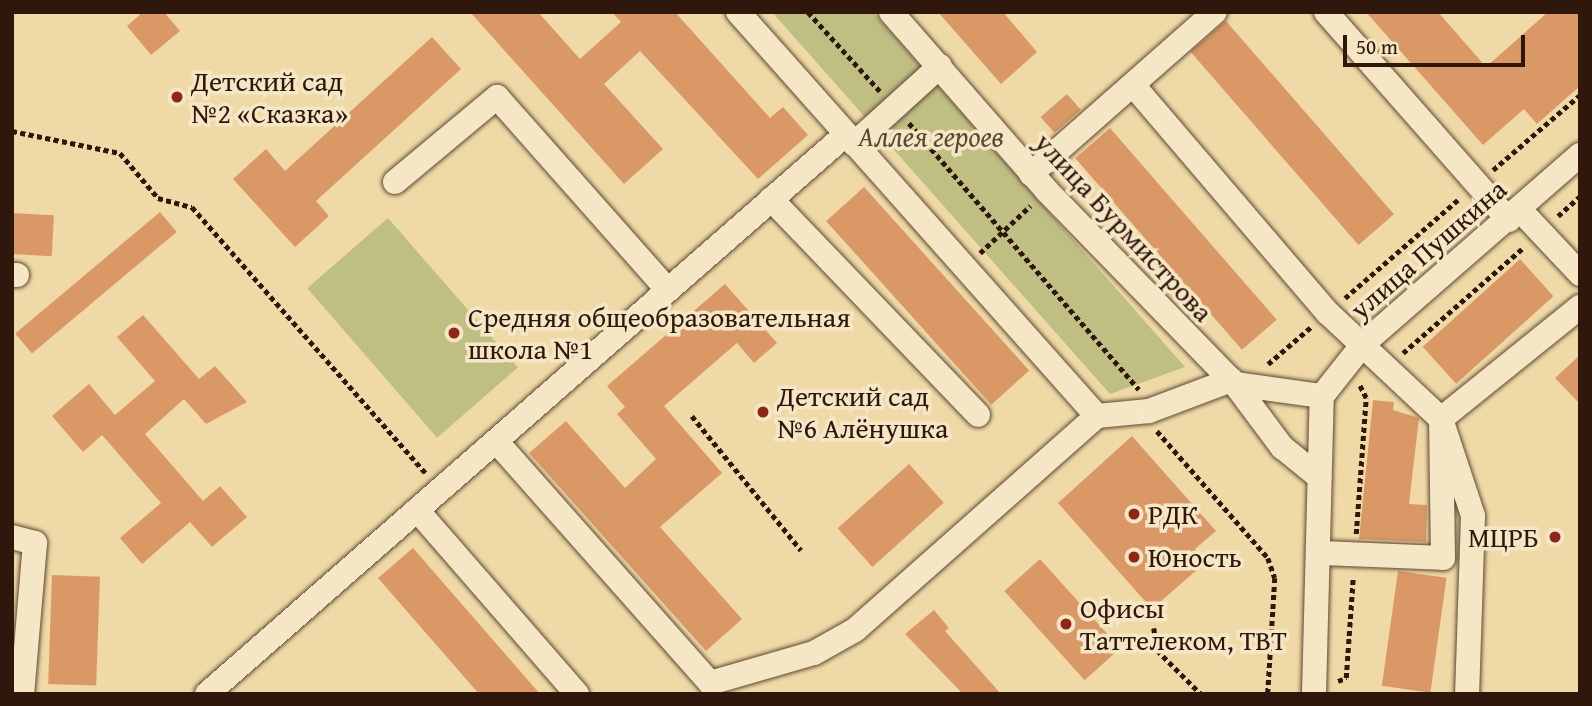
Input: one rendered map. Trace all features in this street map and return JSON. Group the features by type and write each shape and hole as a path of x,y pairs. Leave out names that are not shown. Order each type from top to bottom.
{"street":[{"path":"738,12 1097,416"},
{"name":"улица Бурмистрова","path":"891,12 1031,174 1233,382 1282,447 1319,477"},
{"path":"1031,174 1215,12"},
{"path":"1326,12 1476,185 1540,233 1580,274"},
{"path":"207,694 771,200 894,106 940,66"},
{"path":"1133,85 1320,320 1363,344 1389,366 1441,419 1472,516 1467,694"},
{"path":"395,182 497,97 668,290"},
{"name":"улица Пушкина","path":"1322,396 1343,365 1363,344 1580,155"},
{"path":"771,200 978,415"},
{"path":"1441,419 1580,307"},
{"path":"496,441 704,688 814,653 855,630 1097,416 1149,411 1233,382 1322,396 1319,477 1321,553 1314,694"},
{"path":"1321,553 1443,558 1441,419"},
{"path":"417,510 577,694"},
{"path":"12,537 35,543 22,694"}],"path":[{"path":"808,12 894,106 1143,394 1153,388"},
{"path":"1264,368 1580,95"},
{"path":"12,131 120,153 158,198 192,207 441,489"},
{"path":"1363,389 1580,197"},
{"path":"964,268 1035,201"},
{"path":"1320,320 1343,365 1363,389 1346,678 1338,680 1338,694"},
{"path":"692,416 802,551"},
{"path":"1156,430 1268,558 1275,578 1268,694"},
{"path":"1154,628 1157,649 1201,694"}],"green space":[{"name":"Аллея героев","path":"772,12 873,12 1185,367 1110,394"},
{"path":"388,218 518,367 437,438 307,288"}],"building":[{"path":"143,12 164,12 180,31 151,55 127,26"},
{"path":"470,12 538,12 580,59 621,22 612,12 675,12 770,118 783,107 808,135 758,179 640,51 604,84 663,149 624,184"},
{"path":"938,12 1003,12 1037,52 1001,84"},
{"path":"1366,12 1438,12 1486,67 1548,12 1580,12 1580,86 1537,124 1524,109 1483,145"},
{"path":"1226,21 1394,214 1358,245 1191,52"},
{"path":"432,37 461,69 316,201 329,216 295,247 233,179 266,149 285,171"},
{"path":"1067,94 1081,110 1054,133 1041,117"},
{"path":"1110,128 1277,320 1242,350 1075,158"},
{"path":"864,187 1029,371 991,405 826,221"},
{"path":"160,212 177,232 32,353 15,333"},
{"path":"12,213 54,215 52,256 12,254"},
{"path":"1520,259 1553,296 1456,384 1423,347"},
{"path":"725,284 777,343 754,363 737,343 664,406 722,473 660,527 742,619 706,651 529,453 566,421 625,488 656,459 617,414 625,407 607,386"},
{"path":"143,315 199,379 215,366 247,402 206,424 184,399 145,434 203,501 220,486 247,517 212,547 190,522 142,564 120,538 161,503 102,435 83,452 52,416 89,384 115,415 155,381 117,337"},
{"path":"1580,355 1580,404 1555,378"},
{"path":"1373,400 1394,402 1393,410 1419,418 1409,504 1427,505 1426,542 1359,539"},
{"name":"РДК","path":"1132,436 1216,531 1195,549 1206,562 1152,609 1058,503"},
{"path":"909,464 944,503 872,567 838,528"},
{"path":"413,548 540,694 479,694 378,578"},
{"name":"Офисы Таттелеком, ТВТ","path":"1040,559 1120,648 1085,680 1004,591"},
{"path":"1398,571 1447,578 1430,693 1382,686"},
{"path":"52,575 100,577 96,686 48,684"},
{"path":"934,610 949,628 945,631 1001,694 963,694 905,634"}],"place":[{"name":"Детский сад №2 «Сказка»","path":"177,97"},
{"name":"Средняя общеобразовательная школа №1","path":"454,333"},
{"name":"Детский сад №6 Алёнушка","path":"763,412"},
{"name":"РДК","path":"1134,514"},
{"name":"МЦРБ","path":"1555,537"},
{"name":"Юность","path":"1134,557"},
{"name":"Офисы Таттелеком, ТВТ","path":"1066,624"}]}
